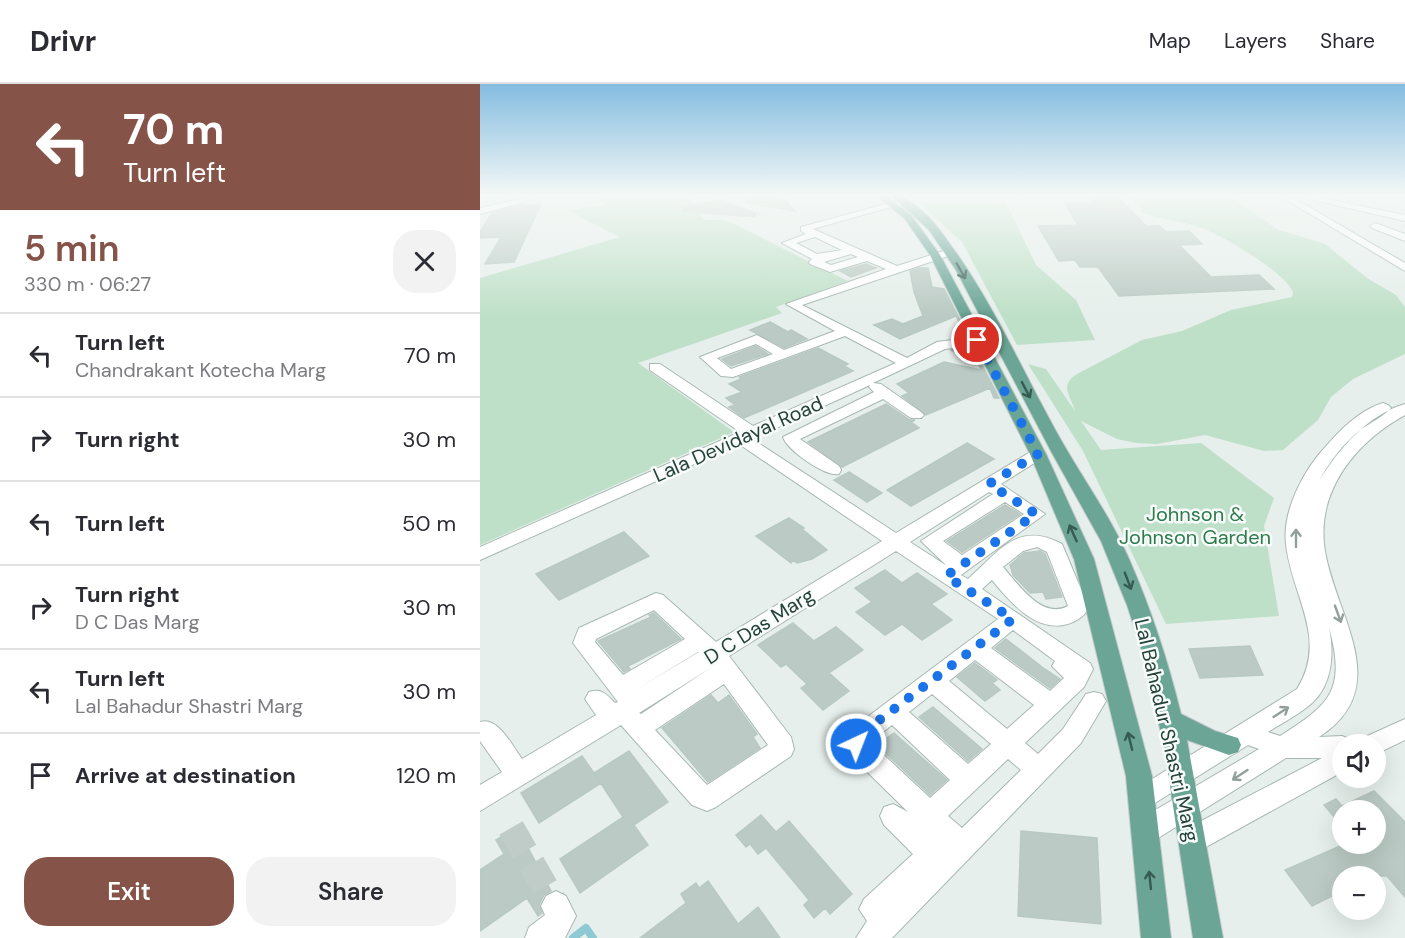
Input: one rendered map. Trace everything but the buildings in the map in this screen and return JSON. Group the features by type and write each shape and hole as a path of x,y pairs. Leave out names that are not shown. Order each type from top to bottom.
{"main road":[{"name":"Lal Bahadur Shastri Marg","path":"921,236 935,255 1038,454 1084,560 1142,799 1156,938"},
{"name":"Lal Bahadur Shastri Marg","path":"937,236 950,252 1001,341 1119,557 1144,621 1189,806 1208,938"},
{"path":"958,350 972,352 988,360"},
{"path":"1169,719 1210,740 1238,740"}],"street":[{"path":"847,249 816,257 787,243 816,236 814,239 834,248 847,249 895,269"},
{"path":"1351,236 1405,268"},
{"path":"847,249 814,262 830,269 866,257"},
{"path":"907,363 792,304 935,255 950,252"},
{"path":"784,355 757,339 707,357 729,374 784,355 845,332"},
{"path":"930,352 958,350 979,343 1001,341"},
{"name":"Lala Devidayal Road","path":"480,554 868,381 942,345 979,343"},
{"path":"656,367 895,542 954,570"},
{"path":"868,381 916,416"},
{"path":"833,470 793,443 791,437 884,393"},
{"path":"1145,831 1189,806 1328,718 1342,702 1348,661 1344,631 1294,542 1298,519 1309,482 1322,459 1360,422 1405,398"},
{"path":"1142,799 1305,696 1312,687 1321,665 1321,627 1312,572 1315,532 1324,488 1332,470 1372,429 1405,409"},
{"name":"D C Das Marg","path":"714,655 895,542 997,489 1038,454"},
{"path":"929,816 1076,681 1077,676 968,590 930,541 997,489 1035,513 1035,516 954,570"},
{"path":"968,590 992,567"},
{"path":"656,600 714,655 782,744 782,749 714,797 700,796 626,710 584,643 587,634 656,600"},
{"path":"946,856 929,816 856,744 857,737 1009,622"},
{"path":"1009,622 1082,669"},
{"path":"975,648 1050,705"},
{"path":"480,799 714,655"},
{"path":"626,710 714,655"},
{"path":"936,677 1043,766"},
{"path":"597,699 626,710"},
{"path":"876,918 1043,766 1072,736 1094,701"},
{"path":"892,711 968,780"},
{"path":"1386,738 1405,729"},
{"path":"486,730 519,775"},
{"path":"1238,740 1282,748 1332,747"},
{"path":"1194,839 1332,765"},
{"path":"893,816 946,856"},
{"path":"540,938 559,922 561,916 556,906"}],"green space":[{"path":"618,236 758,236 848,281 776,307 782,313 638,363 734,432 480,545 480,278 620,237"},
{"path":"955,236 1022,236 1036,265 1076,300 1095,340 1017,345 962,242"},
{"name":"Johnson & Johnson Garden","path":"1218,236 1299,236 1325,244 1367,278 1396,295 1405,307 1405,354 1353,379 1331,397 1318,420 1283,450 1264,451 1205,435 1157,444 1136,443 1117,439 1081,421 1101,450 1201,443 1274,498 1264,526 1279,616 1166,624 1083,451 1028,364 1046,369 1075,411 1067,386 1077,374 1142,340 1182,331 1231,310 1292,297 1293,292 1278,274"}],"waterway":[{"path":"573,938 586,928 593,938"}],"tunnel":[{"path":"511,828 556,906"}],"route":[{"path":"856,744 857,737 1013,619 946,576 1036,514 989,484 1038,454 977,340"}]}
